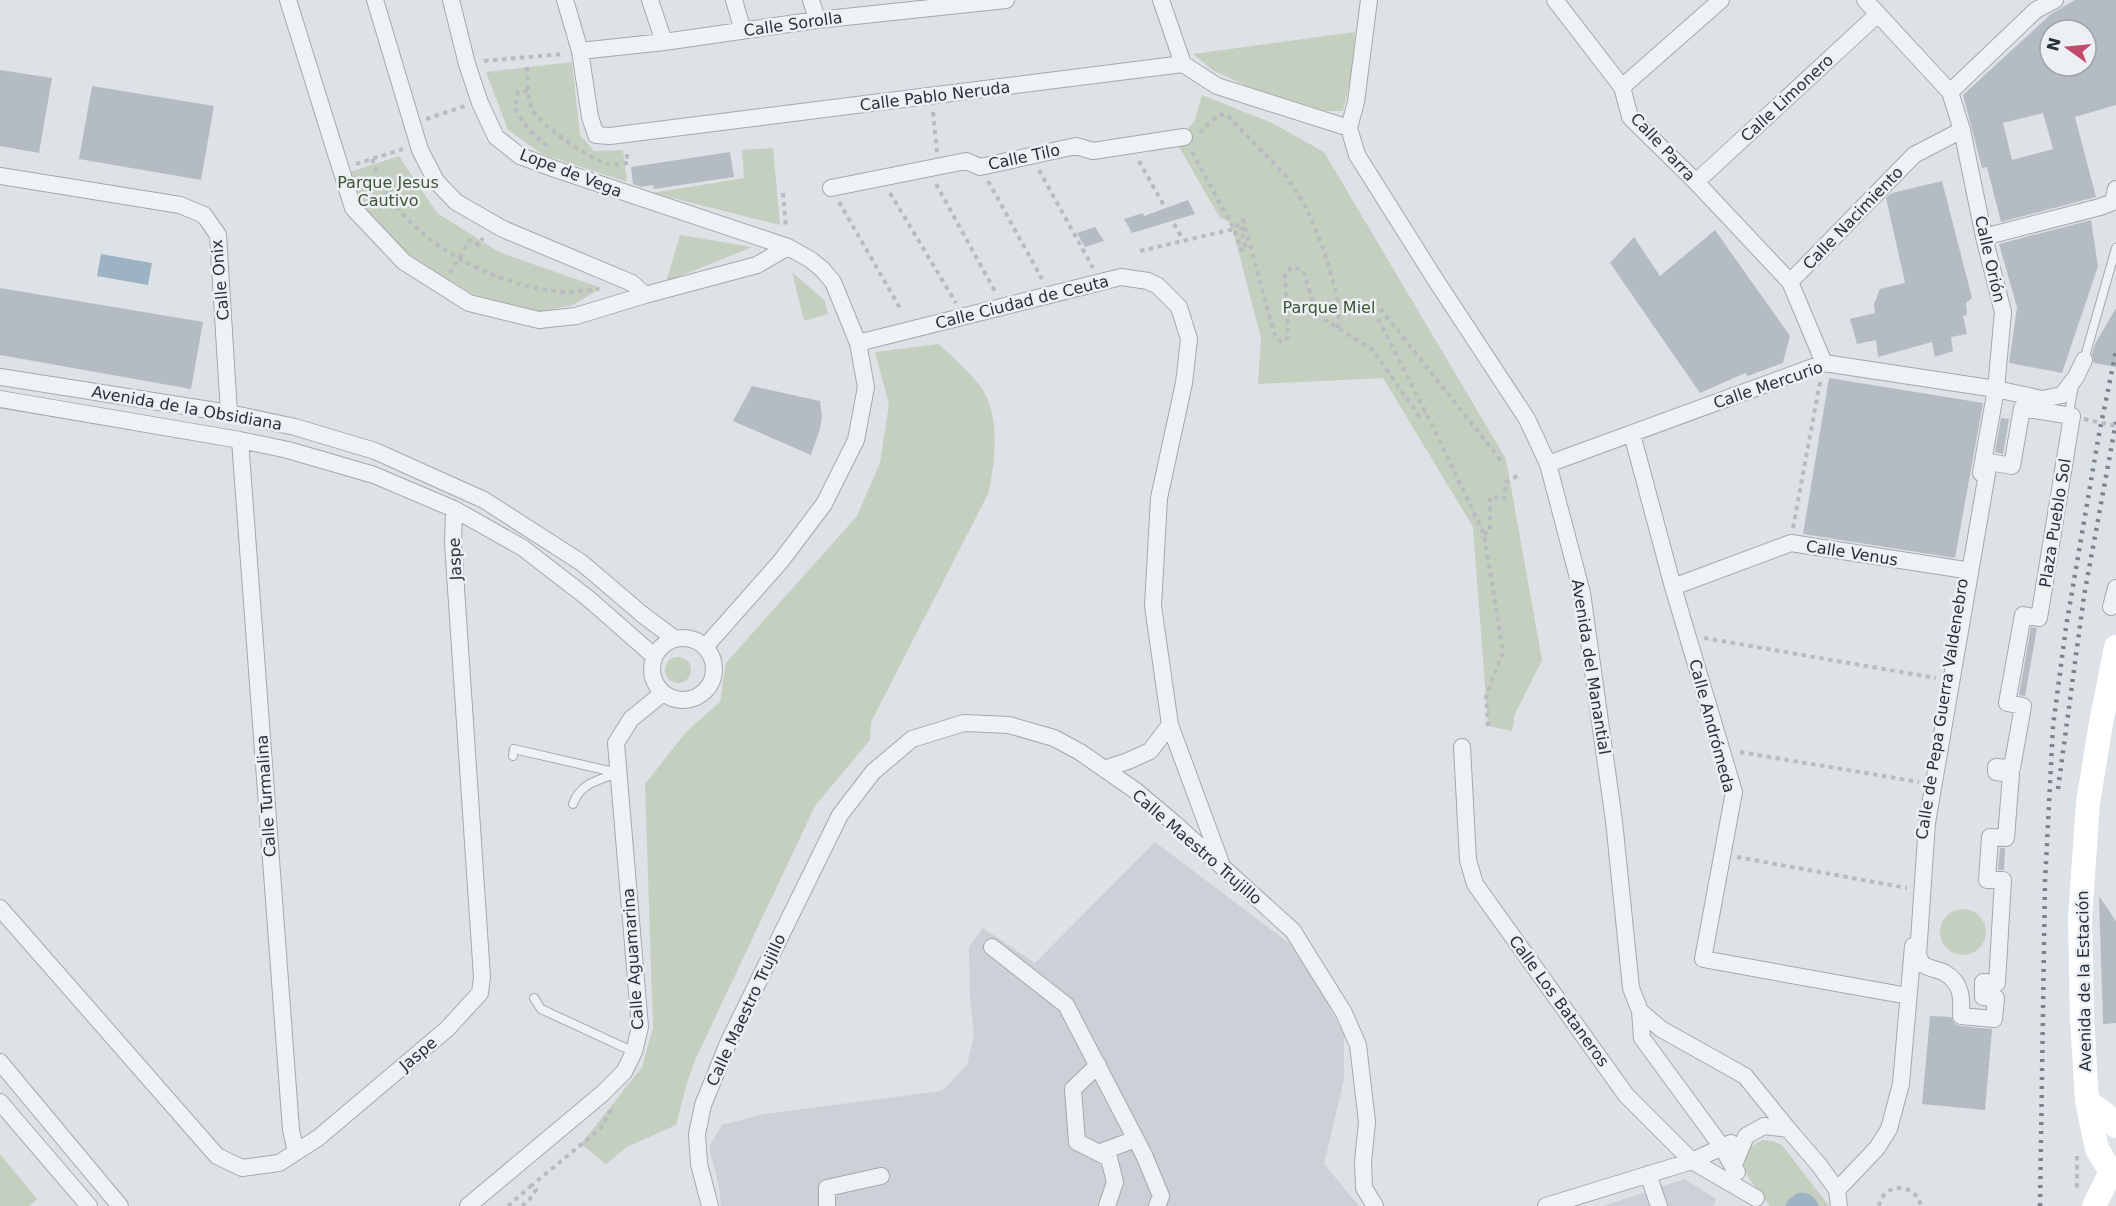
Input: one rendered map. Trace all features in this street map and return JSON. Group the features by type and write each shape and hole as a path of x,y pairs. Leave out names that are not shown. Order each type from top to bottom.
{"main road":[{"name":"Avenida de la Estación","path":"2112,1175 2097,1149 2087,1101 2082,1019 2080,918 2088,803 2116,647"},
{"path":"2087,1101 2106,1115 2116,1126"},
{"path":"2094,1206 2112,1175 2108,1159 2116,1142"},
{"path":"2110,1206 2116,1200"}],"street":[{"path":"288,0 353,208 404,262 469,303 539,320 576,316 757,265 788,247 811,260 832,282 858,343 866,387 856,440 824,504 781,561 705,647"},
{"path":"375,0 420,150 436,181 456,202 503,229 632,283 645,295"},
{"name":"Lope de Vega","path":"451,0 467,64 480,103 496,137 520,156 626,194 788,247"},
{"path":"565,0 575,52"},
{"path":"651,0 664,42"},
{"path":"734,0 743,31"},
{"path":"811,0 817,20"},
{"name":"Calle Sorolla","path":"575,52 743,31 898,5 1006,0"},
{"path":"1161,0 1183,64 1217,86 1349,128 1356,102 1369,0"},
{"path":"1622,87 1721,0"},
{"path":"1865,0 1950,92 2036,10 2055,0"},
{"name":"Calle Parra","path":"1561,2 1622,87 1630,117 1696,182 1790,282"},
{"name":"Calle Limonero","path":"1696,182 1878,14"},
{"name":"Calle Pablo Neruda","path":"575,52 596,135 610,136 1183,64"},
{"name":"Calle Orión","path":"1950,92 1962,130 1984,237 2003,312 1995,389"},
{"name":"Avenida del Manantial","path":"1349,128 1357,155 1435,279 1527,418 1548,464 1582,593 1614,821 1631,988 1640,1011 1642,1038 1722,1147 1733,1167 1759,1202"},
{"name":"Calle Nacimiento","path":"1824,363 1790,282 1914,155 1962,130"},
{"name":"Calle Tilo","path":"831,188 966,161 980,167 1076,146 1093,151 1184,137"},
{"name":"Calle Onix","path":"0,176 180,205 204,215 218,235 229,413"},
{"path":"1984,237 2100,207 2113,202 2116,189"},
{"name":"Calle Ciudad de Ceuta","path":"858,343 1121,277 1148,281 1158,286 1179,307 1189,339 1184,383 1159,498 1153,606 1170,725 1222,866"},
{"path":"2076,377 2084,360"},
{"name":"Calle Mercurio","path":"1548,464 1824,363 1995,389 2042,399 2062,395 2076,377"},
{"name":"Avenida de la Obsidiana","path":"0,376 229,413 295,427 375,451 484,500 582,563 675,639"},
{"name":"Calle de Pepa Guerra Valdenebro","path":"1838,1198 1889,1129 1901,1084 1911,978 1921,824 1995,389"},
{"name":"Avenida de la Obsidiana","path":"0,399 240,440 288,450 374,475 454,509 523,548 590,599 654,656"},
{"name":"Plaza Pueblo Sol","path":"2022,408 2072,416 2039,618 2023,615 2007,703 2023,706 2012,768 1996,766 1996,772 2011,774 2006,838 1990,837 1987,880 2003,880 1997,983 1983,982 1983,997 1996,998 1994,1019 1960,1016 1962,995 1956,983 1945,973 1922,963 1918,955 1927,823 1989,462 2012,466 2022,408"},
{"name":"Calle Andrómeda","path":"1632,434 1673,587 1734,792 1703,959 1908,996"},
{"name":"Calle Turmalina","path":"240,440 291,1130 296,1152"},
{"name":"Jaspe","path":"0,908 217,1156 242,1168 279,1163 318,1138 447,1029 480,993 482,976 453,543 454,509"},
{"name":"Calle Venus","path":"1673,587 1791,543 1965,570"},
{"path":"2111,607 2116,588"},
{"path":"686,638 705,647 714,667 711,682 705,691 694,698 684,700 672,698 663,693 655,682 652,672 654,656 668,641 675,639 686,638"},
{"name":"Calle Aguamarina","path":"468,1206 603,1093 624,1072 634,1052 640,1027 616,743 631,719 663,693"},
{"name":"Calle Maestro Trujillo","path":"710,1206 699,1164 697,1134 703,1105 729,1041 840,815 873,772 912,739 964,723 1009,725 1054,738 1080,752 1166,816 1293,931 1344,1013 1358,1045 1367,1122 1363,1162 1364,1188 1375,1206"},
{"path":"1104,769 1150,751 1170,725"},
{"name":"Calle Los Bataneros","path":"1462,747 1468,860 1475,884 1626,1095 1692,1161 1759,1202"},
{"path":"992,947 1066,1005 1136,1139 1161,1196 1157,1206"},
{"path":"1640,1011 1661,1029 1745,1076 1820,1165 1838,1198"},
{"path":"0,1062 120,1206"},
{"path":"1098,1065 1073,1089 1077,1142 1109,1158 1115,1182 1107,1206"},
{"path":"0,1102 89,1206"},
{"path":"1546,1206 1692,1161 1764,1126 1788,1129"},
{"path":"1733,1167 1746,1136"},
{"path":"1098,1153 1136,1139"},
{"path":"1648,1174 1659,1206"},
{"path":"827,1206 827,1188 881,1176"}],"lane":[{"path":"2084,360 2116,248"},
{"path":"2056,479 2076,377"},
{"path":"513,756 514,749 618,773"},
{"path":"573,804 577,794 585,785 618,773"},
{"path":"534,998 541,1009 634,1052"}],"path":[{"path":"480,62 575,52"},
{"path":"527,67 528,91 533,110 570,144 609,165 628,164 626,146"},
{"path":"528,91 518,92 515,109 529,130 547,146 556,150"},
{"path":"931,97 933,169 1004,307"},
{"path":"417,122 472,103"},
{"path":"1245,227 1241,229 1246,249 1241,250 1234,229 1184,137 1197,136 1218,115 1226,114 1286,176 1306,207 1325,253 1339,304 1338,328"},
{"path":"1130,145 1183,240"},
{"path":"347,166 405,149"},
{"path":"1031,156 1101,282"},
{"path":"372,159 384,189 404,214 433,242 460,259 480,270 540,288 567,292 601,288"},
{"path":"980,167 1049,295"},
{"path":"881,178 964,316"},
{"path":"831,188 900,308"},
{"path":"783,193 788,247"},
{"path":"1140,250 1234,229 1243,219 1274,333 1282,343 1288,337 1285,275 1291,267 1303,270 1317,315 1373,350 1419,416 1425,411"},
{"path":"460,259 470,240 479,245 483,238"},
{"path":"1488,726 1486,696 1503,652 1485,534 1370,303 1375,302 1503,463"},
{"path":"1791,543 1824,363"},
{"path":"2084,419 2116,426"},
{"path":"1485,534 1490,531 1490,498 1504,499 1506,482 1519,475"},
{"path":"1688,635 1946,680"},
{"path":"1721,748 1928,784"},
{"path":"1723,854 1916,890"},
{"path":"508,1206 601,1128 614,1106 603,1093"},
{"path":"522,1206 536,1190 531,1186"},
{"path":"1879,1206 1884,1195 1890,1190 1903,1187 1916,1194 1922,1206"}],"shaded area":[{"path":"1155,842 1301,952 1344,1035 1344,1079 1324,1164 1359,1206 721,1206 719,1187 709,1147 722,1125 764,1114 942,1091 967,1065 974,1035 970,998 969,947 983,928 1035,963"},
{"path":"1685,1179 1716,1199 1713,1206 1603,1206"}],"green space":[{"path":"1355,32 1352,74 1343,111 1326,111 1251,88 1214,71 1193,54"},
{"path":"572,62 580,135 594,151 623,150 627,182 542,154 508,130 486,72"},
{"name":"Parque Miel","path":"1202,95 1272,123 1324,152 1506,459 1542,660 1515,714 1512,731 1488,726 1473,527 1383,378 1258,384 1261,338 1233,231 1228,221 1220,218 1179,147 1187,129 1194,122"},
{"path":"773,148 780,225 652,193 744,178 742,150"},
{"name":"Parque Jesus Cautivo","path":"399,156 437,213 499,252 601,288 573,305 539,312 474,295 406,254 361,205 350,172"},
{"path":"680,235 752,247 666,282"},
{"path":"792,272 825,301 828,314 804,321"},
{"path":"939,344 981,387 992,411 995,438 989,492 871,722 870,740 815,806 696,1058 676,1125 627,1147 606,1164 581,1144 642,1067 653,1028 645,784 686,732 720,702 726,663 857,516 880,463 889,404 875,352"},
{"path":"678,657 687,661 691,670 687,679 678,683 669,679 665,670 669,661"},
{"path":"1963,909 1979,916 1986,932 1979,948 1963,955 1947,948 1940,932 1947,916"},
{"path":"1763,1140 1782,1145 1829,1206 1770,1206 1751,1181 1744,1163 1745,1154 1751,1147"},
{"path":"0,1154 37,1199 29,1206 0,1206"}],"water":[{"path":"101,254 152,263 148,285 97,276"},
{"path":"1797,1193 1811,1195 1819,1206 1785,1206 1788,1200"}],"building":[{"path":"2075,0 2116,0 2116,105 2075,117 2096,197 2001,222 1987,167 1982,168 1963,95 2038,26 2038,78 2098,78 2098,18 2047,18","holes":["2043,113 2053,149 2012,160 2003,123"]},
{"path":"0,70 52,78 39,153 0,146"},
{"path":"92,86 214,106 201,180 79,159"},
{"path":"730,152 734,177 654,189 653,185 641,187 633,184 631,167"},
{"path":"1942,181 1972,298 1966,303 1967,315 1963,316 1967,334 1951,337 1953,351 1935,357 1932,342 1878,357 1876,340 1857,344 1850,319 1875,313 1874,304 1880,289 1905,283 1886,198 1892,193"},
{"path":"1188,200 1195,214 1132,233 1124,219 1143,213 1144,216"},
{"path":"2091,220 2098,266 2062,373 2009,363 2017,307 1999,244"},
{"path":"1095,227 1104,241 1085,247 1077,233"},
{"path":"1715,230 1790,336 1783,363 1748,376 1745,373 1700,393 1610,263 1634,237 1660,276"},
{"path":"0,288 203,322 191,389 0,355"},
{"path":"2116,308 2116,367 2094,363 2092,354 2095,344"},
{"path":"1829,378 1983,403 1955,558 1803,534"},
{"path":"752,386 820,401 822,417 820,429 811,455 733,421"},
{"path":"2001,418 2009,419 2003,454 1995,452"},
{"path":"2031,627 2037,628 2025,696 2019,695"},
{"path":"2000,848 2005,848 2004,870 1998,870"},
{"path":"2099,896 2116,921 2116,1023 2103,1024"},
{"path":"1930,1016 1951,1017 1959,1026 1992,1029 1985,1110 1922,1104"}],"railway":[{"path":"2040,1206 2045,882 2053,726 2066,627 2099,434 2116,351"},
{"path":"2058,789 2084,596 2116,422"}]}
